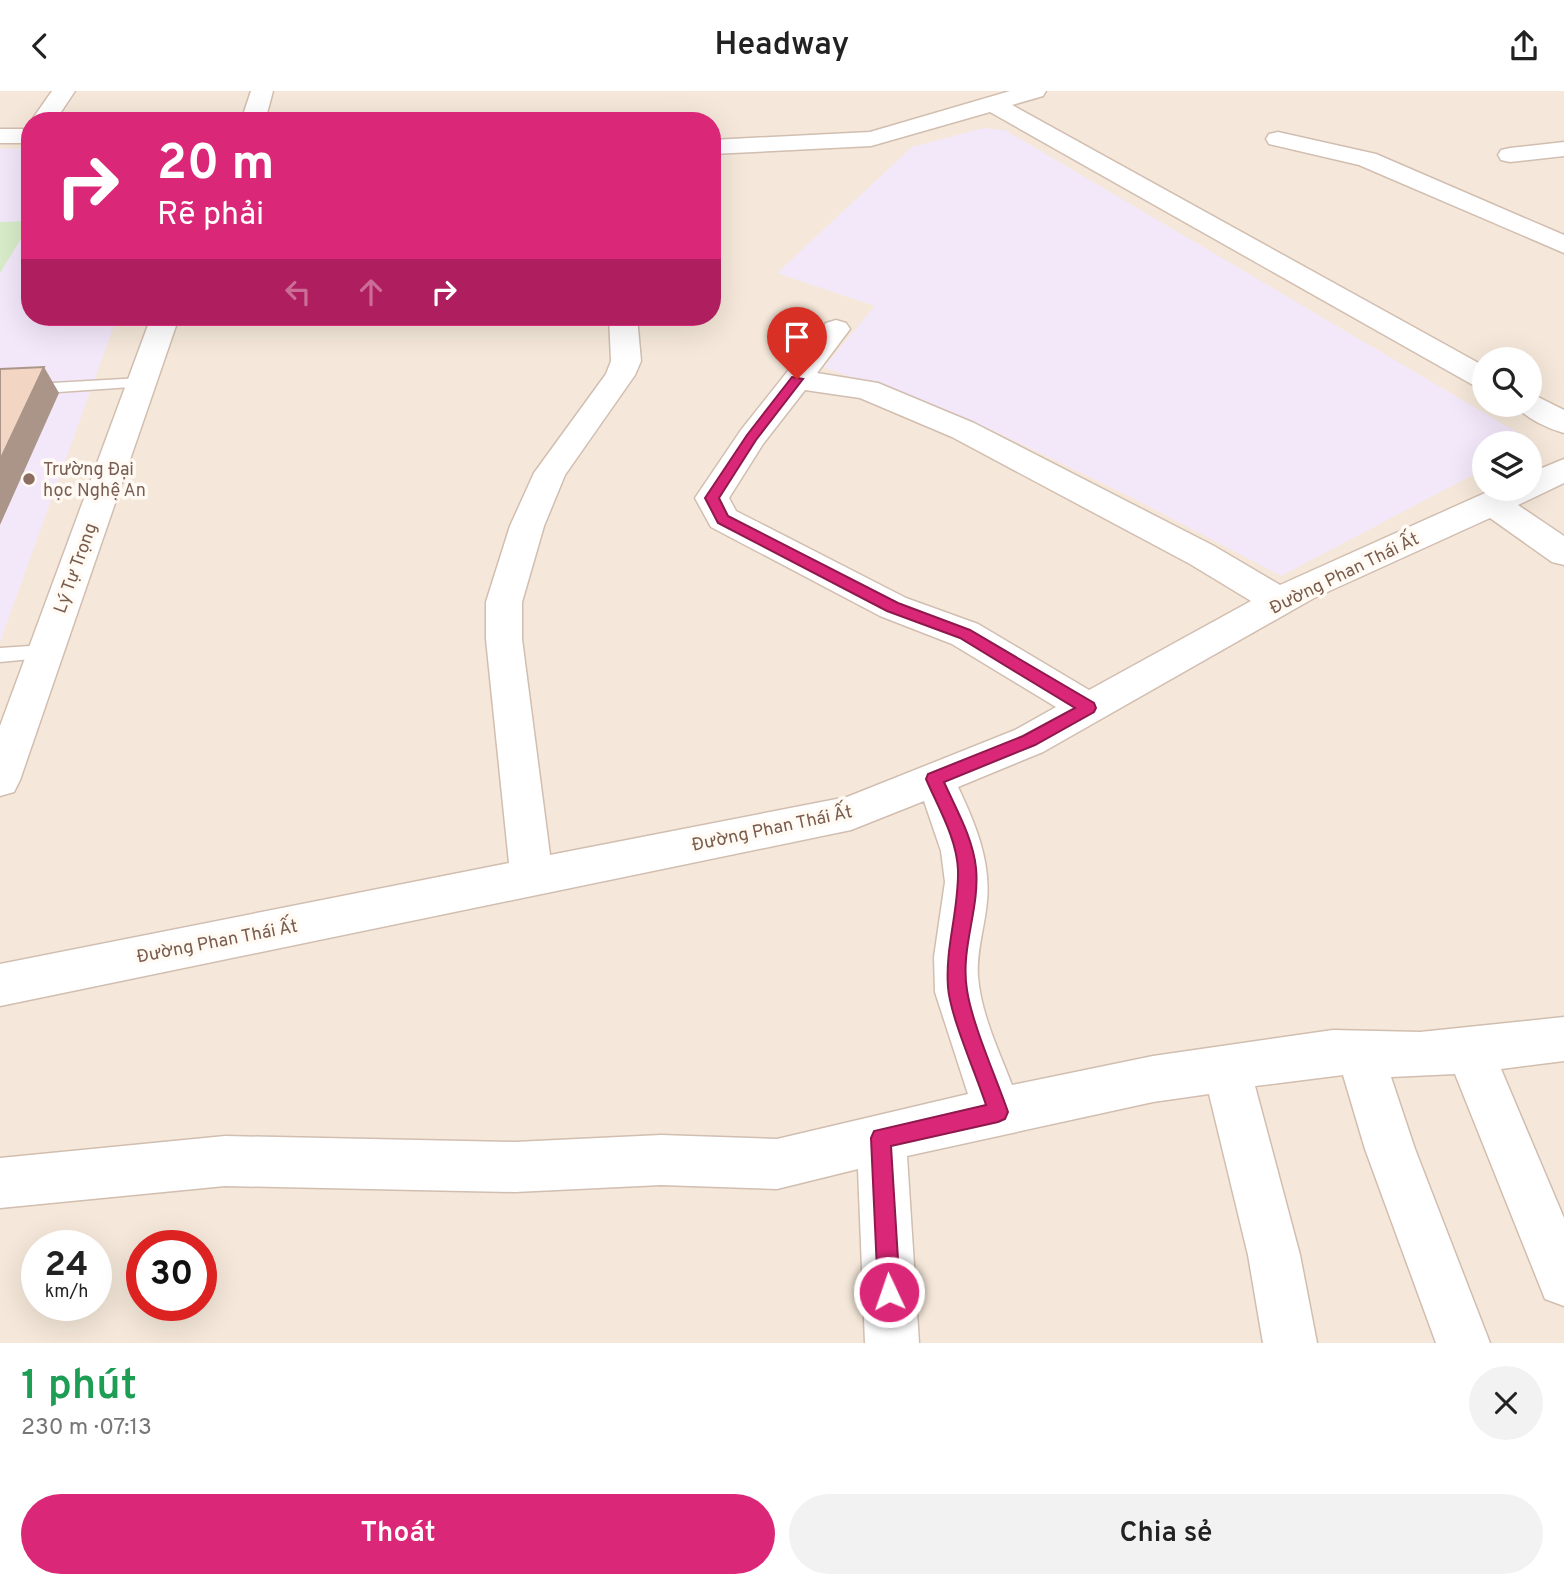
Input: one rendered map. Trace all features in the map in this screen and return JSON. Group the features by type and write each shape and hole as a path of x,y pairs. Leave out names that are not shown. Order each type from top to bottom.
{"street":[{"path":"50,112 64,91"},
{"path":"256,112 262,91"},
{"path":"721,147 871,139 1015,95 1472,371"},
{"path":"0,136 21,136"},
{"path":"1278,139 1367,159 1564,245"},
{"path":"1510,155 1564,149"},
{"name":"Lý Tự Trọng","path":"0,780 162,326"},
{"path":"532,877 504,639 504,602 527,526 550,473 620,375 626,361 624,326"},
{"path":"836,329 752,437 712,498 723,519 892,607 965,634 1088,708"},
{"path":"797,379 867,390 963,429 1202,555 1280,602"},
{"path":"1542,411 1564,423"},
{"name":"Đường Phan Thái Ất","path":"1542,481 1564,470"},
{"name":"Đường Phan Thái Ất","path":"0,985 851,813 1029,741 1302,589 1498,501"},
{"path":"1522,501 1564,553"},
{"path":"934,779 957,829 967,867 956,958 958,992 998,1112"},
{"path":"0,1183 225,1161 515,1167 661,1160 777,1164 881,1138 1153,1079 1334,1052 1360,1055 1470,1052 1564,1039"},
{"path":"1470,1052 1564,1280"},
{"path":"1360,1055 1390,1149 1463,1343"},
{"path":"1226,1068 1274,1255 1290,1343"},
{"path":"881,1138 892,1343"}],"lane":[{"path":"0,391 141,383"},
{"path":"0,655 45,652"}],"shaded area":[{"path":"0,91 1564,91 1564,1343 0,1343"},
{"path":"984,128 1005,130 1472,406 1472,417 1491,417 1515,431 1472,431 1472,475 1281,576 1131,497 992,430 824,367 875,306 777,273 912,147"},
{"name":"Trường Đại học Nghệ An","path":"21,148 21,326 114,326 0,642 0,149"}],"green space":[{"path":"21,221 21,239 0,273 0,222"}],"building":[{"path":"44,367 0,460 0,369"}],"place":[{"name":"Trường Đại học Nghệ An","path":"29,479"}],"route":[{"path":"797,379 752,437 712,498 723,519 765,544 892,607 965,634 1088,708 1029,741 934,779 957,829 967,867 956,958 958,992 998,1112 881,1138 889,1292"}]}
